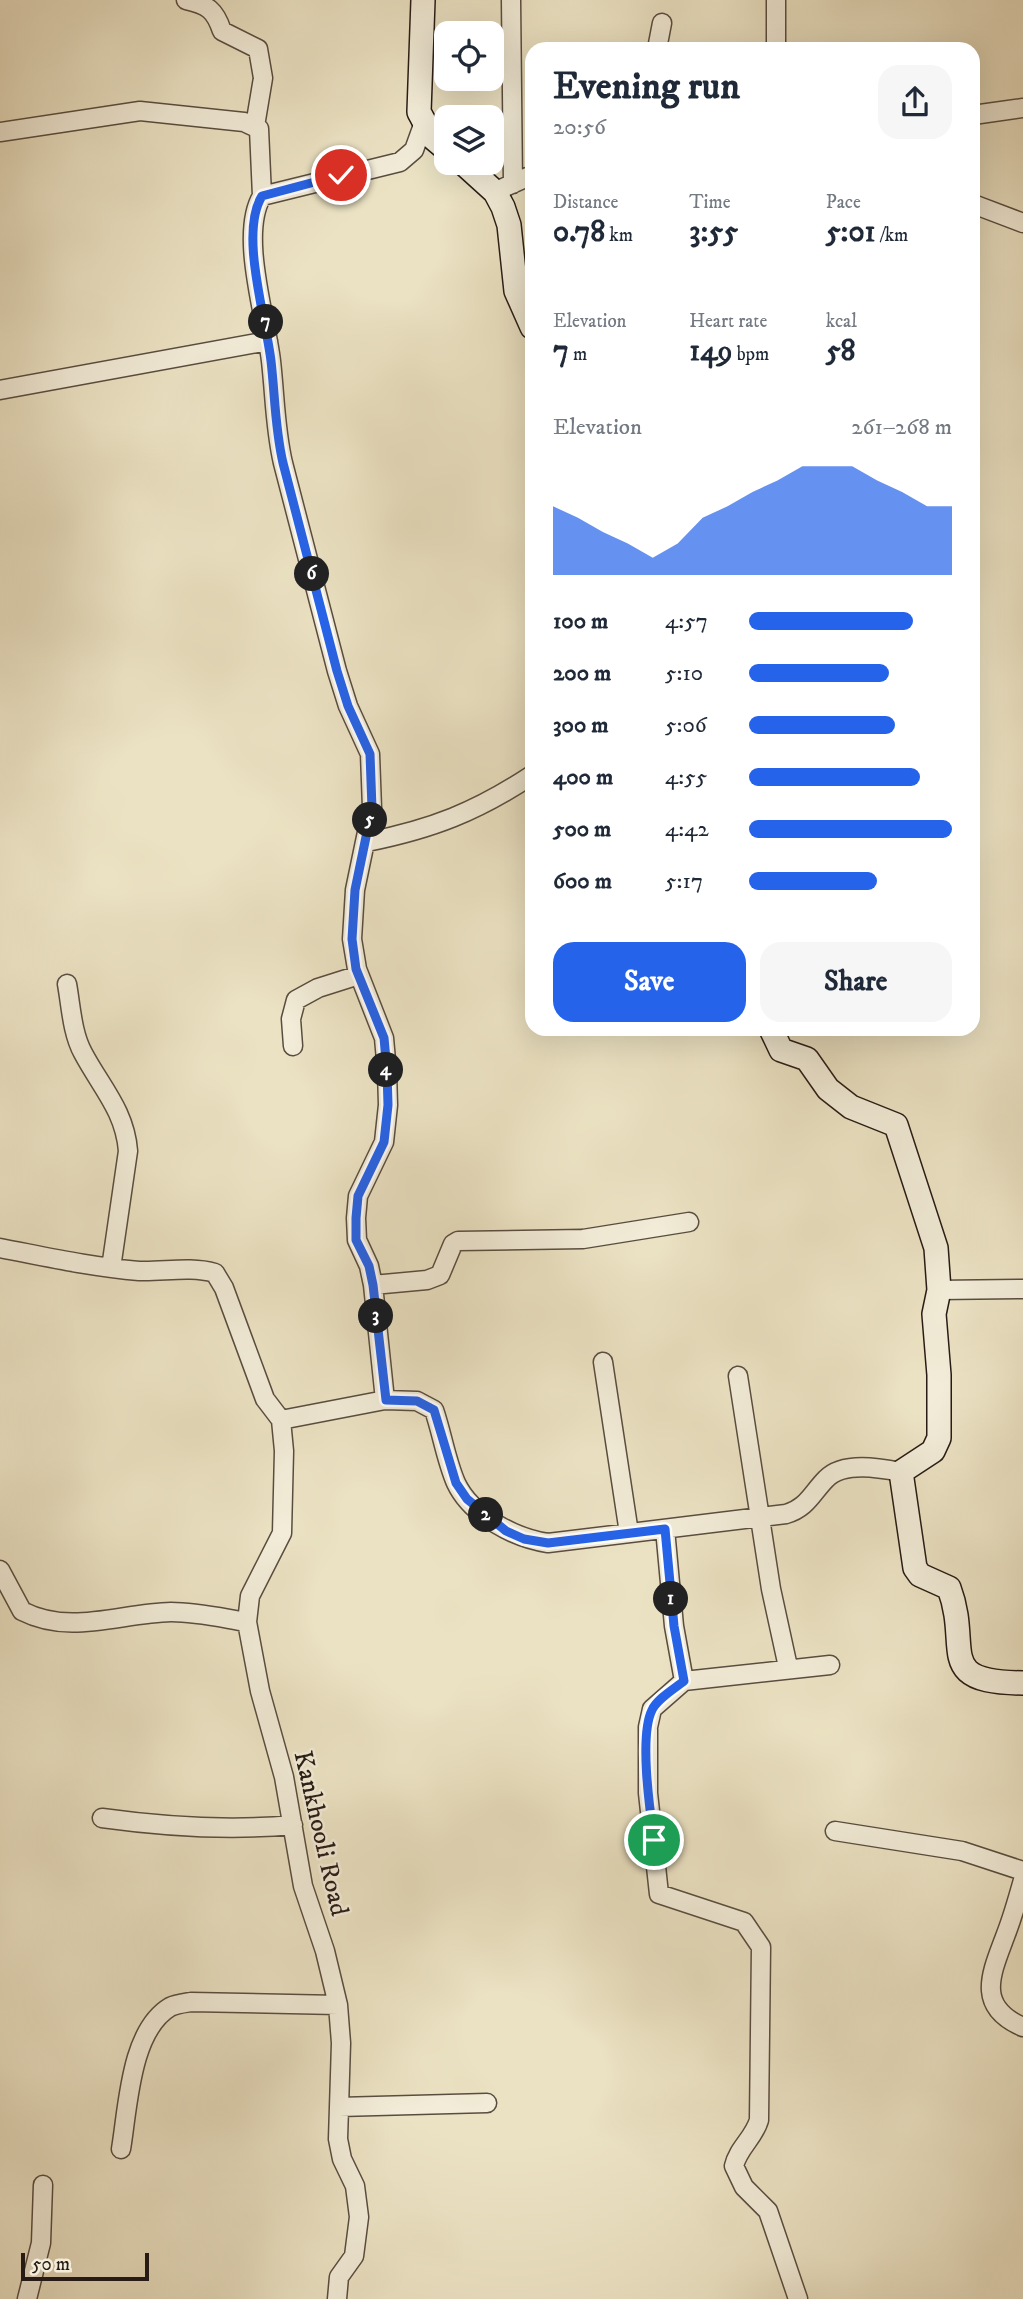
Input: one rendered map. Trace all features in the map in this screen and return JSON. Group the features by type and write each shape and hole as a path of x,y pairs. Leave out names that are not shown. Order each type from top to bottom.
{"street":[{"path":"186,0 210,8 218,18 222,31 258,49 263,78 255,126 258,130 262,196 257,204 253,248 268,341 275,428 337,671 348,706 370,754 372,808 353,914 352,939 359,975 384,1038 388,1105 384,1142 358,1196 356,1240 369,1266 373,1285 386,1400"},
{"path":"423,0 417,96 424,125 434,136"},
{"path":"511,0 504,188 516,291 525,311"},
{"path":"776,0 776,42"},
{"path":"658,42 662,23"},
{"path":"980,114 1023,108"},
{"path":"0,132 140,111 200,116 255,126"},
{"path":"262,196 400,162 414,150 424,125"},
{"path":"483,175 504,188"},
{"path":"504,188 525,178"},
{"path":"980,207 1023,223"},
{"path":"0,390 268,341"},
{"path":"367,842 445,823 479,808 525,779"},
{"path":"293,1046 291,1019 296,1000 318,988 359,975"},
{"path":"67,984 82,1052 113,1098 127,1136 128,1151 111,1268"},
{"path":"0,1248 57,1261 111,1268 143,1271 201,1269 215,1273 224,1288 265,1399 281,1420 386,1400 417,1401 434,1410 456,1483 467,1499 506,1531 524,1539 548,1543 761,1517 797,1510 828,1476 839,1471 871,1468 901,1472 933,1451 939,1438 939,1375 934,1314 939,1290 936,1248 896,1125 851,1107 837,1098 807,1059 781,1050 774,1036"},
{"path":"373,1285 427,1280 440,1275 453,1244 458,1241 583,1239 689,1222"},
{"path":"939,1290 1023,1289"},
{"path":"603,1362 629,1533"},
{"path":"738,1376 771,1588 788,1667"},
{"name":"Kankhooli Road","path":"281,1420 284,1451 282,1533 250,1596 247,1622 293,1825 303,1886 325,1951 338,2005 342,2159 355,2186 359,2217 354,2256 339,2277 337,2299"},
{"path":"901,1472 915,1569 920,1575 950,1588 961,1660 967,1671 984,1682 1023,1683"},
{"path":"665,1529 674,1626 684,1681"},
{"path":"0,1570 22,1611 56,1624 90,1623 170,1612 247,1622"},
{"path":"798,2299 768,2211 744,2187 734,2166 736,2155 757,2130 759,2120 761,1947 744,1922 659,1894 648,1793 648,1727 652,1709 684,1681 788,1667 830,1665"},
{"path":"102,1818 238,1830 293,1825"},
{"path":"835,1831 962,1851 1023,1871"},
{"path":"1023,1880 997,1957 990,1992 992,2002 1002,2014 1023,2027"},
{"path":"121,2149 138,2053 149,2031 170,2007 191,2002 338,2005"},
{"path":"339,2107 487,2103"},
{"path":"27,2299 41,2243 43,2185"}],"route":[{"path":"341,175 271,191 262,196 257,204 253,248 271,361 275,428 283,463 337,671 348,706 365,736 370,754 372,808 355,890 352,939 356,969 384,1038 388,1105 384,1142 358,1196 356,1240 369,1266 373,1285 386,1400 417,1401 428,1404 434,1410 456,1483 467,1499 506,1531 524,1539 548,1543 665,1529 674,1626 684,1681 652,1709 648,1727 648,1793 654,1840"}]}
